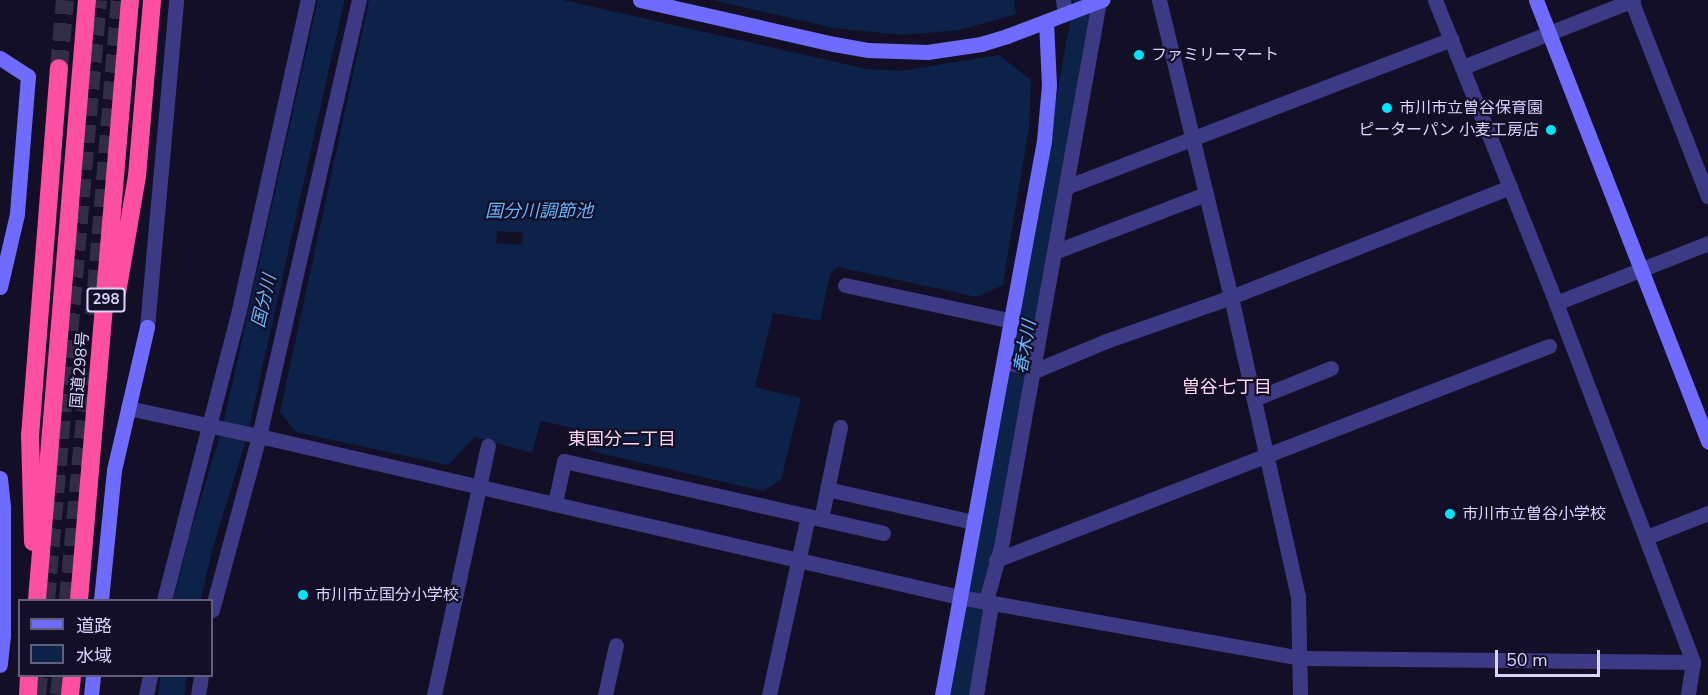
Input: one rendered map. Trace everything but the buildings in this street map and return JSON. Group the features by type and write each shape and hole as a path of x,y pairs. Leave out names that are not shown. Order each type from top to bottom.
{"highway":[{"name":"国道298号","path":"37,599 87,0"},
{"name":"国道298号","path":"79,599 130,0"},
{"path":"100,371 121,276 137,176 152,0"},
{"path":"37,599 30,436 59,68"},
{"path":"27,695 30,677"},
{"path":"70,695 72,677"}],"street":[{"path":"101,599 114,470 147,327 176,0"},
{"path":"164,599 214,426 308,0"},
{"path":"213,606 359,0"},
{"path":"640,0 834,44 896,52 927,52 981,44 1046,22 1068,8 1098,1 1054,252 973,522 966,599 942,695"},
{"path":"1159,0 1231,297 1298,596 1300,695"},
{"path":"1436,0 1647,537 1693,662 1688,695"},
{"path":"1536,0 1708,442"},
{"path":"1464,67 1632,0 1708,196"},
{"path":"976,695 987,597 996,560 1020,366 1013,321 1047,122 1046,22"},
{"path":"1066,187 1452,39"},
{"path":"0,58 28,76 17,214 0,287"},
{"path":"1020,366 1039,369 1106,341 1231,297 1510,187"},
{"path":"1054,252 1206,194"},
{"path":"1556,303 1708,243"},
{"path":"845,285 1013,321"},
{"path":"996,560 1267,455 1474,370 1550,346"},
{"path":"1254,399 1331,368"},
{"path":"128,408 555,503 966,599 1301,658 1693,662"},
{"path":"769,695 799,560 827,489 840,427"},
{"path":"434,695 488,446"},
{"path":"555,503 564,461 884,532"},
{"path":"0,478 3,519 3,635 0,664"},
{"path":"827,489 973,522"},
{"path":"1647,537 1708,513"},
{"path":"605,695 616,645"},
{"path":"91,695 93,677"},
{"path":"146,695 150,677"},
{"path":"198,695 201,677"}],"water":[{"name":"国分川調節池","path":"369,0 563,0 867,69 900,71 999,55 1031,80 1029,129 1003,285 977,297 838,267 830,274 820,321 773,313 755,387 801,398 781,480 763,491 591,451 582,430 541,421 532,453 475,437 448,465 296,432 280,412"},
{"path":"712,0 1014,0 1016,14 960,30 903,35 833,28"}],"pier":[{"path":"497,231 523,233 522,245 496,243"}],"waterway":[{"name":"国分川","path":"187,599 201,542 234,435 331,0"},
{"name":"春木川","path":"962,695 1087,0"},
{"name":"国分川","path":"171,695 174,677"}],"tunnel":[{"path":"59,68 65,0"},
{"path":"46,599 98,0"},
{"path":"94,315 120,0"},
{"path":"68,599 89,373"},
{"path":"37,695 39,677"},
{"path":"59,695 61,677"}],"place":[{"name":"ファミリーマート","path":"1139,55"},
{"name":"市川市立曽谷保育園","path":"1387,108"},
{"name":"ピーターパン 小麦工房店","path":"1551,130"},
{"name":"市川市立曽谷小学校","path":"1450,514"},
{"name":"市川市立国分小学校","path":"303,595"}],"district":[{"name":"曽谷七丁目","path":"1227,387"},
{"name":"東国分二丁目","path":"622,439"}]}
